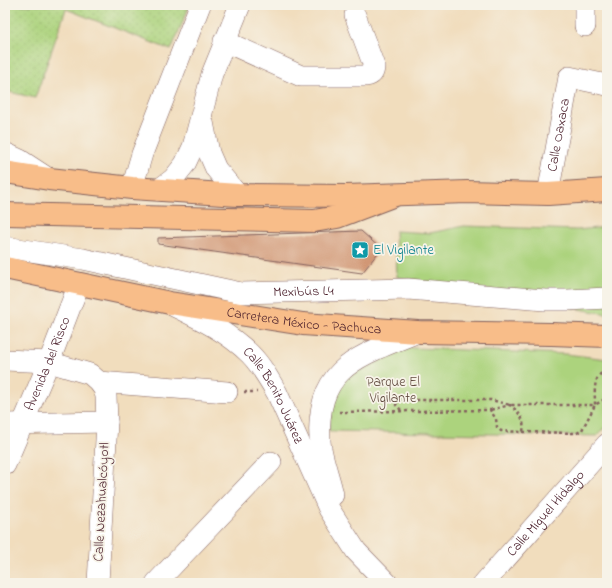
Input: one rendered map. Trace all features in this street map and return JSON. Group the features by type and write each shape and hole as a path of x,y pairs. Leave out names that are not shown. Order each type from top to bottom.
{"main road":[{"path":"5,172 49,179 132,188 238,195 346,196 467,192 548,194 607,190"},
{"path":"5,214 314,221 337,217 397,194"},
{"name":"Carretera México - Pachuca","path":"5,268 170,304 303,324 418,332 607,336"},
{"path":"5,276 32,275"}],"street":[{"path":"132,188 142,154 200,5"},
{"path":"158,190 173,179 185,164 193,147 212,74 224,41 240,5"},
{"path":"585,5 585,26"},
{"path":"224,41 301,76 366,76 372,74 374,66 355,15"},
{"name":"Calle Oaxaca","path":"548,194 569,77 607,85"},
{"path":"202,115 209,153 216,169 238,195"},
{"path":"5,153 20,160 49,179"},
{"name":"Mexibús L4","path":"5,237 85,249 236,283 413,280 545,290 607,288"},
{"name":"Mexibús L4","path":"5,247 83,259 241,294 408,289 545,300 607,298"},
{"name":"Avenida del Risco","path":"5,464 13,424 49,362 79,284"},
{"name":"Calle Benito Juárez","path":"170,304 210,324 250,354 278,392 329,509 356,551 387,583"},
{"name":"Calle Benito Juárez","path":"338,522 320,443 320,412 328,387 342,370 352,361 418,332"},
{"path":"5,360 49,362 90,374 99,382 227,392"},
{"name":"Calle Nezahualcóyotl","path":"98,583 107,422 106,396 99,382"},
{"path":"13,424 107,422"},
{"name":"Calle Miguel Hidalgo","path":"484,583 607,444"},
{"path":"156,583 271,462"}],"path":[{"path":"490,410 496,419 497,427 501,431 577,433 582,430 595,405 596,380 600,373 607,370"},
{"path":"227,392 278,392"},
{"path":"402,410 396,405 400,400 491,400 510,406 519,412 524,423 523,432"},
{"path":"320,412 490,410 510,406 595,405 603,400 607,400"}],"green space":[{"path":"5,5 190,5 171,50 66,9 35,98 5,91"},
{"path":"464,226 577,230 607,227 607,314 397,277 395,231 430,233"},
{"name":"Parque El Vigilante","path":"388,347 566,354 607,359 607,425 597,436 329,431 336,380"}],"building":[{"path":"361,231 381,249 362,273 158,244 158,238"}],"place":[{"name":"El Vigilante","path":"360,250"}]}
